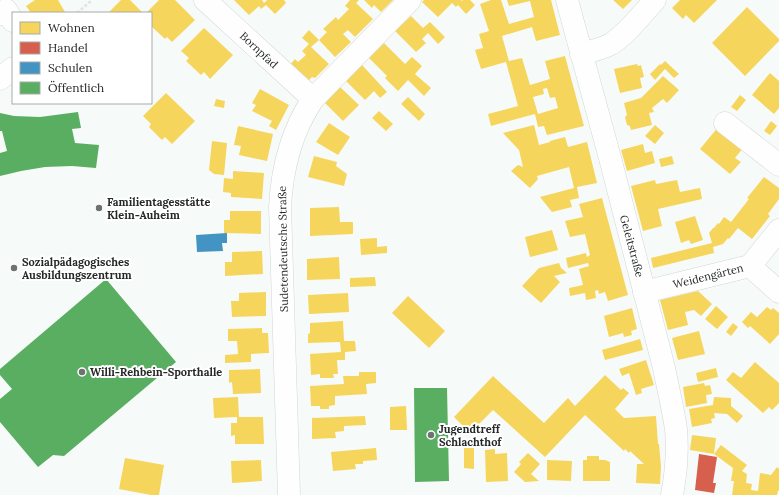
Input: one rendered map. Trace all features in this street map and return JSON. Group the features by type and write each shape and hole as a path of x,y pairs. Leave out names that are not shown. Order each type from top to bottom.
{"street":[{"name":"Bornpfad","path":"205,0 313,99"},
{"name":"Sudetendeutsche Straße","path":"289,495 280,207 284,169 292,141 304,112 313,99 410,0"},
{"name":"Geleitstraße","path":"567,0 664,368 674,417 676,446 672,495"},
{"path":"581,54 600,49 618,39 655,0"},
{"path":"0,14 6,10 12,19"},
{"path":"0,79 12,69"},
{"path":"725,123 779,165"},
{"name":"Weidengärten","path":"644,292 750,266 779,230"},
{"path":"750,266 779,292"}],"path":[{"path":"78,12 92,0"}],"building: Wohnen":[{"path":"35,0 58,0 65,12 30,12 26,6"},
{"path":"121,0 130,0 142,12 109,12"},
{"path":"159,0 175,0 195,20 172,42 167,37 165,39 152,27 152,12 147,12"},
{"path":"234,0 262,0 264,3 267,0 284,0 286,3 275,14 266,5 261,9 259,6 249,15"},
{"path":"350,0 359,0 356,3 373,19 355,37 348,30 343,34 351,42 335,57 319,40 327,32 323,29 336,17 338,20 349,9 345,6"},
{"path":"364,0 393,0 381,12 374,5 372,8"},
{"path":"424,0 470,0 475,5 466,14 458,5 456,7 452,3 438,17 422,2"},
{"path":"491,0 501,0 509,24 534,17 530,1 509,6 507,0 551,0 560,35 536,41 532,27 502,36 509,61 522,58 530,85 550,79 545,61 565,56 584,126 547,135 544,126 538,127 535,114 491,126 488,114 518,106 506,62 481,69 475,50 483,48 479,34 489,31 480,4","holes":["547,88 550,98 555,97 558,108 538,114 533,97 544,94 543,89"]},
{"path":"613,0 632,0 623,9"},
{"path":"680,0 717,0 694,23 686,15 683,19 672,8"},
{"path":"747,7 779,39 779,41 745,76 712,43"},
{"path":"411,16 423,28 430,22 445,37 438,44 428,33 422,39 426,43 416,52 395,31"},
{"path":"204,28 233,55 210,79 204,72 201,75 186,61 189,58 181,51"},
{"path":"309,30 319,40 311,47 329,64 315,78 312,77 306,83 289,66 295,59 298,62 306,55 302,51 309,44 302,38"},
{"path":"384,43 405,64 412,57 422,66 415,74 431,88 424,96 408,80 398,91 385,78 387,76 369,58"},
{"path":"665,61 679,74 674,78 665,69 655,80 650,74"},
{"path":"637,64 638,66 641,65 644,77 640,78 642,88 620,93 614,69"},
{"path":"362,65 387,92 380,98 374,91 365,100 346,81"},
{"path":"770,73 779,81 779,108 774,114 752,95"},
{"path":"663,76 679,90 667,103 663,99 652,108 654,112 649,113 652,125 631,130 630,126 627,125 625,117 627,115 624,103 641,98"},
{"path":"340,87 359,105 343,121 325,103"},
{"path":"260,89 289,105 276,130 269,126 272,121 252,111 256,105 252,103"},
{"path":"166,93 195,121 172,144 165,137 162,140 149,127 151,124 143,116"},
{"path":"740,95 746,100 737,111 731,107"},
{"path":"408,97 425,114 419,121 401,104"},
{"path":"216,99 225,101 224,108 214,106"},
{"path":"379,111 393,124 386,131 372,118"},
{"path":"771,121 777,126 770,135 764,131"},
{"path":"329,123 350,137 338,155 316,142"},
{"path":"534,125 539,145 565,137 568,147 587,142 597,183 577,187 579,198 570,200 572,207 552,212 540,197 574,188 569,167 537,176 538,179 530,188 511,171 518,165 523,167 519,150 503,133"},
{"path":"655,125 664,133 655,144 645,136"},
{"path":"238,126 273,134 267,161 239,155 241,146 234,145"},
{"path":"719,126 744,147 735,158 741,162 730,174 700,149"},
{"path":"212,141 227,143 224,175 214,174 209,170"},
{"path":"643,144 645,153 652,151 655,163 627,171 621,150"},
{"path":"314,156 337,162 336,166 347,174 344,186 308,177"},
{"path":"672,156 674,164 661,167 659,159"},
{"path":"233,171 264,173 262,199 231,197 231,193 223,192 224,178 233,179"},
{"path":"764,177 779,188 779,199 768,214 770,216 752,239 738,228 723,244 713,247 714,253 653,268 651,258 712,243 709,233 724,217 731,222 749,199 747,198"},
{"path":"655,180 656,184 677,180 680,192 700,188 702,199 658,209 662,226 643,231 631,186"},
{"path":"602,198 628,295 608,301 605,292 599,294 598,290 595,291 596,298 586,300 585,293 570,296 569,288 583,285 579,269 589,266 588,263 568,268 566,258 586,253 587,257 590,255 585,234 570,237 565,221 583,217 579,204"},
{"path":"339,207 340,222 353,222 353,234 310,236 310,208"},
{"path":"230,211 261,211 261,234 224,233 224,220 230,220"},
{"path":"695,216 703,240 691,244 689,240 681,243 675,222"},
{"path":"552,230 558,250 530,257 525,237"},
{"path":"377,238 377,247 387,246 387,253 361,255 360,239"},
{"path":"262,251 263,274 225,276 225,262 232,262 232,252"},
{"path":"339,257 340,279 307,280 307,259"},
{"path":"559,263 561,268 567,273 554,276 560,282 541,303 522,286 539,268"},
{"path":"375,277 376,286 350,287 350,278"},
{"path":"698,291 712,304 701,316 694,310 685,312 688,325 668,330 660,300"},
{"path":"266,292 266,316 232,317 231,301 239,301 239,293"},
{"path":"348,293 349,312 309,314 308,295"},
{"path":"408,296 445,331 429,348 392,313"},
{"path":"716,306 728,317 717,329 705,319"},
{"path":"767,307 771,310 773,308 779,313 779,334 770,344 750,326 748,328 742,322 751,312 757,317"},
{"path":"632,308 637,329 631,331 632,335 624,337 623,333 609,337 604,316"},
{"path":"343,321 344,341 355,341 356,351 345,352 345,360 337,360 338,374 333,374 334,378 320,378 320,374 311,375 310,354 341,352 340,342 308,343 310,323"},
{"path":"733,323 738,327 731,336 726,332"},
{"path":"262,328 262,333 268,333 269,353 251,354 251,362 225,363 225,355 238,354 237,341 228,341 228,329"},
{"path":"699,331 705,354 678,360 672,338"},
{"path":"640,339 643,350 605,360 602,350"},
{"path":"646,360 654,385 641,389 642,393 636,395 629,373 622,376 619,369"},
{"path":"755,362 779,383 779,403 772,410 769,407 763,413 726,380 733,372 741,378"},
{"path":"716,368 718,377 698,382 696,373"},
{"path":"260,369 261,393 233,394 232,382 229,383 229,370"},
{"path":"359,372 376,372 376,383 366,384 367,394 335,396 335,405 329,406 329,409 320,409 320,406 311,406 310,386 344,384 343,376 359,376"},
{"path":"605,375 621,390 623,388 629,393 615,409 624,418 656,416 661,467 660,484 636,483 637,464 644,464 630,451 629,453 625,449 624,451 585,415 545,457 493,410 470,433 454,417 493,376 544,423 568,398 575,406"},
{"path":"704,383 705,386 710,385 712,394 706,395 707,403 686,407 683,387"},
{"path":"238,397 239,417 263,417 264,444 235,444 235,435 231,436 231,423 237,423 237,417 214,418 213,398"},
{"path":"714,397 731,398 731,406 743,416 737,423 727,414 714,413 715,418 711,419 712,423 692,427 689,409 713,405"},
{"path":"406,406 407,430 390,430 390,407"},
{"path":"365,416 366,425 344,426 344,431 335,432 336,438 312,439 312,418"},
{"path":"692,435 716,438 714,454 690,450"},
{"path":"464,443 474,443 474,469 464,468"},
{"path":"721,445 747,465 742,471 747,474 746,483 752,484 751,490 758,491 760,473 771,475 777,467 779,469 779,490 777,495 732,495 734,481 731,481 733,468 714,454"},
{"path":"376,448 377,460 363,461 363,464 355,464 356,469 333,471 331,452"},
{"path":"495,449 495,454 507,453 508,481 486,482 485,450"},
{"path":"528,453 540,464 531,474 539,481 525,482 514,472 521,464 519,462"},
{"path":"587,456 599,456 599,460 610,462 610,481 583,481 583,460 587,460"},
{"path":"125,458 164,465 159,495 119,489"},
{"path":"261,460 262,481 232,483 231,461"},
{"path":"547,460 572,461 571,481 547,480"}],"building: Handel":[{"path":"699,454 717,457 713,483 716,483 714,493 695,490"}],"building: Schulen":[{"path":"227,233 227,243 222,243 223,251 197,252 196,235"}],"building: Öffentlich":[{"path":"78,112 81,128 72,129 75,143 99,145 96,168 72,166 45,167 0,176 0,153 7,151 2,131 0,131 0,113 14,116 40,117"},
{"name":"Willi-Rehbein-Sporthalle","path":"106,279 176,362 64,456 53,455 38,467 0,422 0,399 12,389 0,375 0,369"},
{"name":"Jugendtreff Schlachthof","path":"414,388 447,388 449,481 415,482"}],"place":[{"name":"Familientagesstätte Klein-Auheim","path":"99,208"},
{"name":"Sozialpädagogisches Ausbildungszentrum","path":"14,268"},
{"name":"Willi-Rehbein-Sporthalle","path":"82,372"},
{"name":"Jugendtreff Schlachthof","path":"431,435"}]}
